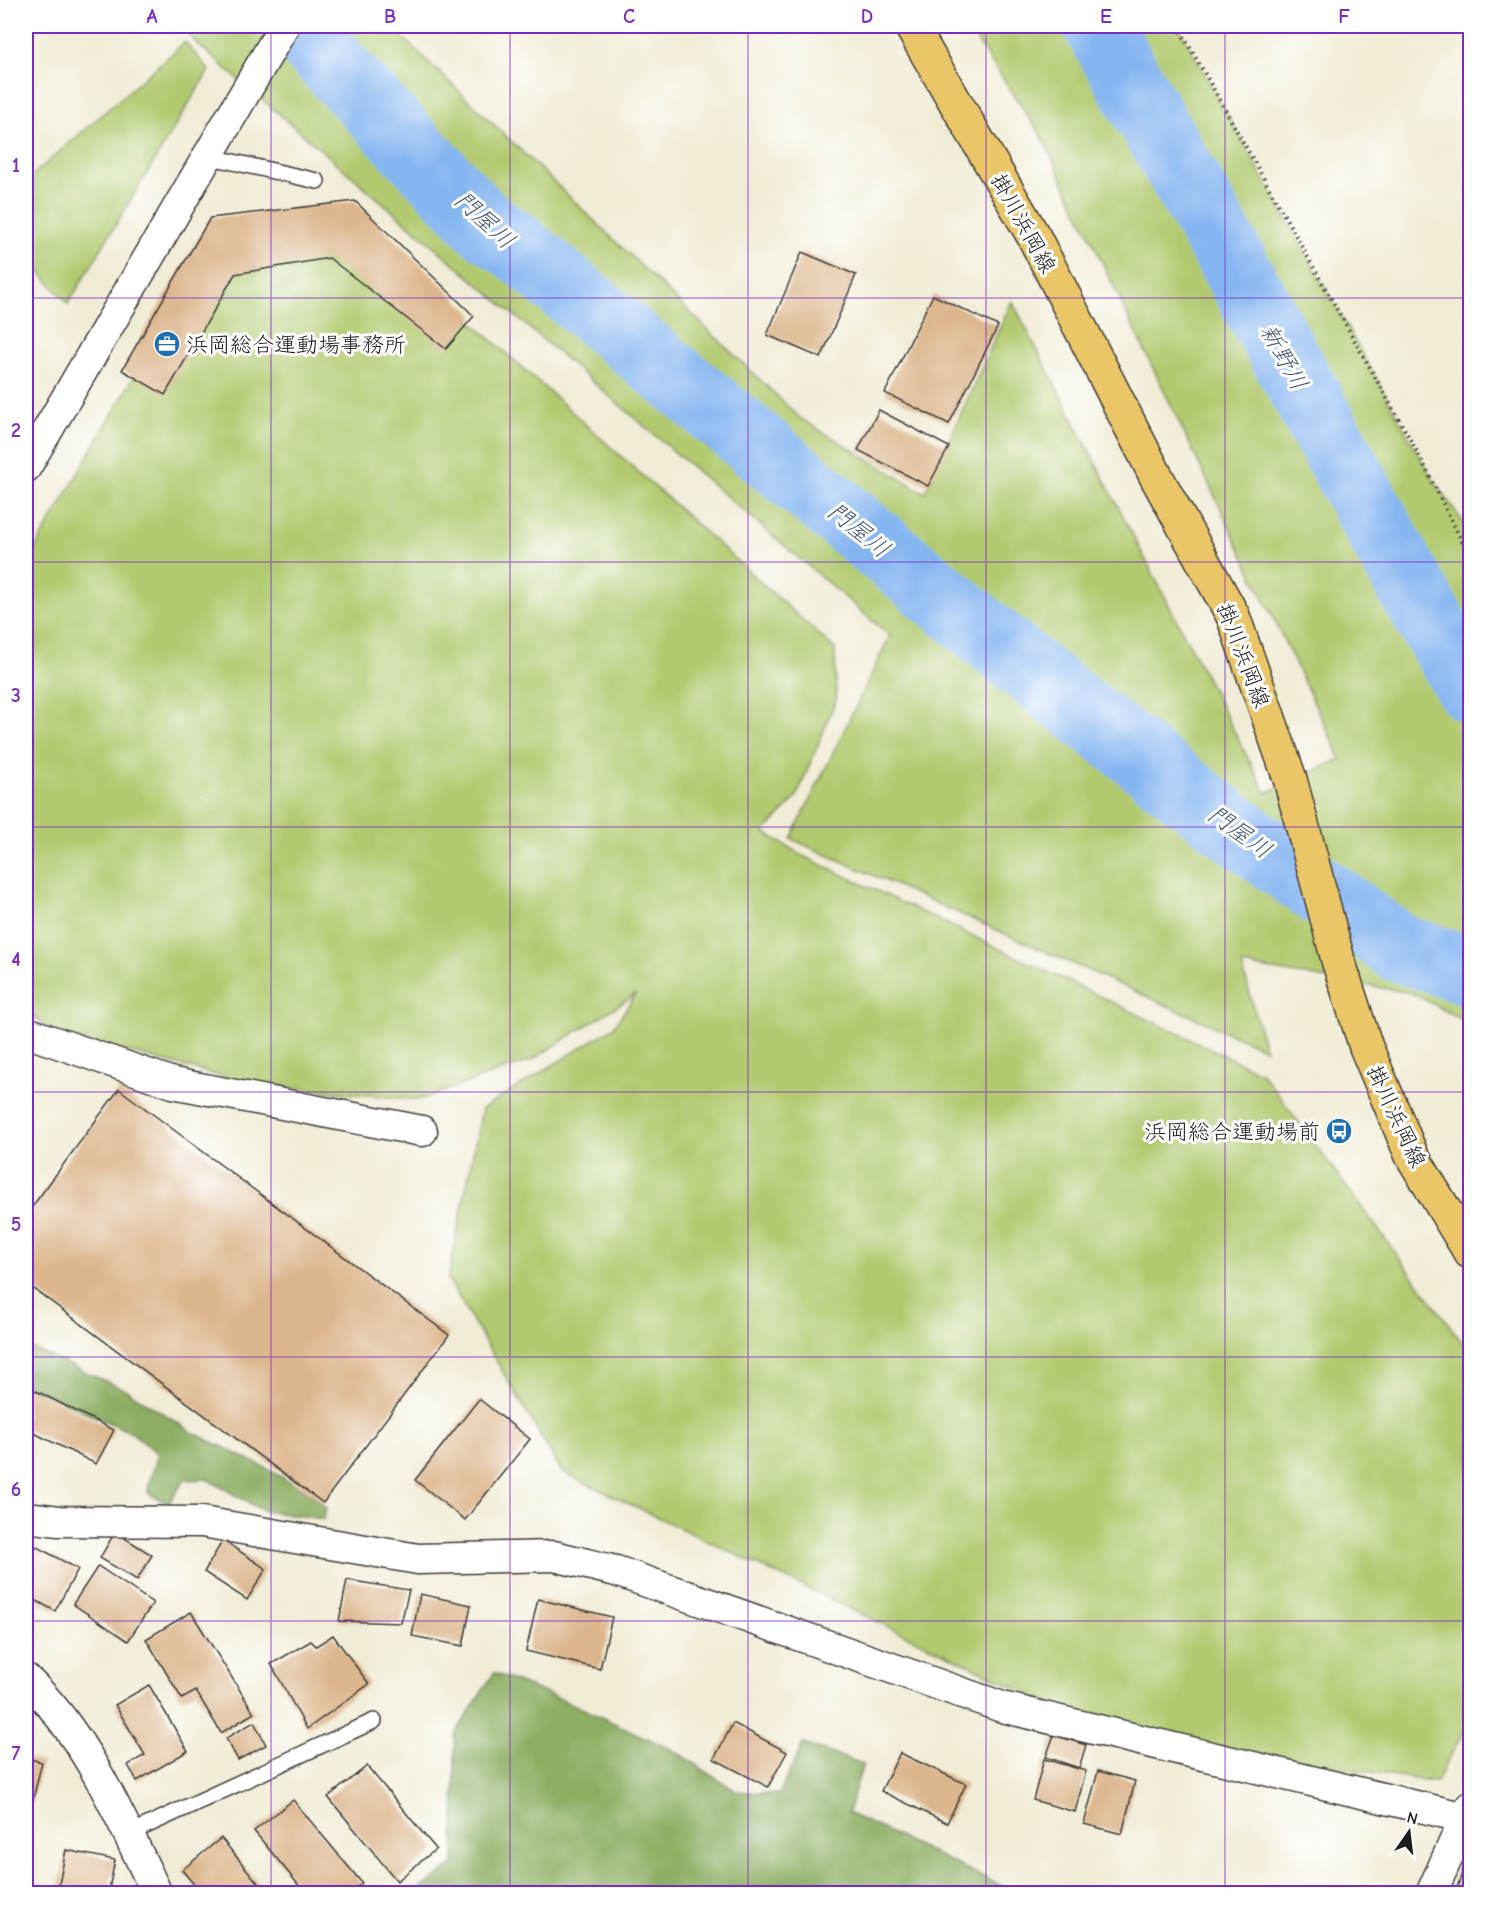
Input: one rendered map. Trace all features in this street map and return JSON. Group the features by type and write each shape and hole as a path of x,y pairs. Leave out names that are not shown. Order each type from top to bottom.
{"main road":[{"name":"掛川浜岡線","path":"911,26 1034,237 1157,478 1233,616 1290,779 1338,960 1366,1047 1412,1156 1470,1252"}],"street":[{"path":"26,467 284,26"},
{"path":"26,1032 173,1083 422,1131"},
{"path":"26,1517 59,1521 202,1522 418,1559 554,1556 616,1571 1002,1707 1469,1814 1431,1893"},
{"path":"26,1679 40,1692 74,1735 129,1834 157,1893"}],"lane":[{"path":"207,156 317,181"},
{"path":"129,1834 374,1721"}],"path":[{"path":"1178,26 1420,457 1470,558"}],"green space":[{"path":"181,26 391,26 801,419 925,493 1012,301 1266,793 1341,759 1041,135 967,26 1178,26 1431,476 1470,532 1470,1024 1412,993 1242,965 1265,1049 791,839 890,636 197,44"},
{"path":"185,42 209,70 68,304 26,256 26,181"},
{"path":"364,225 835,649 836,700 796,798 764,832 801,855 1262,1073 1470,1353 1470,1720 1436,1782 1110,1732 562,1472 448,1279 482,1109 613,1028 636,994 532,1060 419,1100 252,1084 54,1033 26,1010 26,564 204,255"},
{"path":"26,1346 126,1390 192,1432 266,1468 309,1493 326,1508 324,1519 263,1511 207,1479 185,1480 168,1504 148,1493 158,1454 132,1433 26,1385"},
{"path":"494,1673 568,1702 673,1750 736,1791 779,1794 803,1744 863,1764 848,1813 1017,1893 415,1893 454,1864 455,1734"}],"building":[{"path":"355,201 474,316 446,349 329,258 235,274 165,395 122,370 210,218"},
{"path":"802,252 856,275 821,358 767,335"},
{"path":"933,295 998,326 949,424 885,393"},
{"path":"879,410 949,447 928,486 858,450"},
{"path":"119,1089 449,1335 323,1503 26,1283 26,1215"},
{"path":"26,1386 114,1430 96,1464 26,1429"},
{"path":"479,1399 530,1439 465,1520 415,1480"},
{"path":"115,1532 152,1555 137,1580 100,1558"},
{"path":"223,1540 266,1569 247,1600 204,1572"},
{"path":"26,1541 78,1569 55,1611 26,1595"},
{"path":"98,1566 153,1603 128,1641 73,1604"},
{"path":"347,1580 409,1590 401,1623 339,1621"},
{"path":"420,1594 471,1605 463,1646 412,1636"},
{"path":"538,1599 612,1617 600,1669 526,1651"},
{"path":"191,1612 254,1713 221,1733 196,1691 182,1699 146,1639"},
{"path":"333,1635 369,1684 307,1729 271,1664 311,1641 316,1646"},
{"path":"149,1685 188,1751 137,1781 128,1765 145,1755 115,1705"},
{"path":"254,1722 266,1745 238,1760 226,1738"},
{"path":"733,1723 787,1752 768,1787 714,1759"},
{"path":"1054,1735 1086,1745 1079,1768 1046,1757"},
{"path":"900,1753 966,1784 947,1823 881,1791"},
{"path":"26,1758 42,1762 26,1828"},
{"path":"1044,1759 1086,1771 1075,1812 1033,1800"},
{"path":"367,1766 436,1849 397,1881 328,1797"},
{"path":"1098,1771 1135,1781 1122,1834 1084,1824"},
{"path":"293,1800 362,1883 349,1894 306,1894 254,1831"},
{"path":"221,1838 267,1894 202,1894 182,1870"},
{"path":"66,1850 115,1860 108,1894 57,1894"},
{"path":"1468,1854 1470,1855 1470,1894 1455,1894"}],"waterway":[{"name":"門屋川","path":"296,26 485,225 517,247 1036,675 1220,818 1399,948 1470,971"},
{"name":"新野川","path":"1098,26 1250,293 1417,598 1470,688"}],"place":[{"name":"浜岡総合運動場事務所","path":"167,344"},
{"name":"浜岡総合運動場前","path":"1339,1131"}]}
